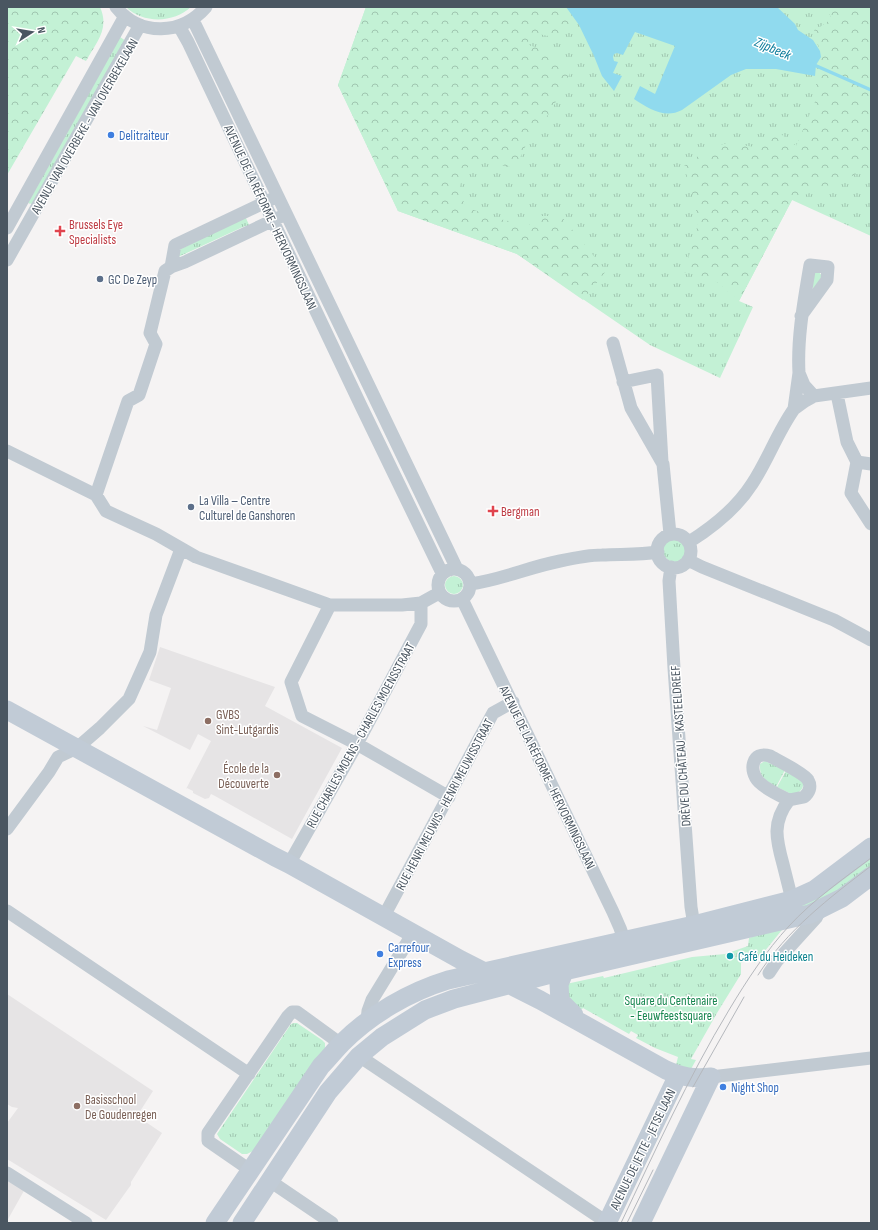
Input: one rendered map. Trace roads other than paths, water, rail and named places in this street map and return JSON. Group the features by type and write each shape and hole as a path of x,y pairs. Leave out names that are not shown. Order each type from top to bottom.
{"main road":[{"path":"7,710 413,933 678,1075 698,1078 711,1077"},
{"path":"242,1223 328,1092 359,1056 382,1037 425,1010 454,999 564,972 694,925 792,900 814,890 871,847"},
{"path":"215,1223 322,1066 341,1044 367,1021 386,1008 431,985 485,972 797,918 820,910 869,882"},
{"path":"564,972 559,984 560,1001 582,1023"},
{"name":"AVENUE DE JETTE - JETSE LAAN","path":"607,1222 678,1075"},
{"path":"641,1223 711,1077"}],"street":[{"path":"121,12 140,25 159,29 179,26 193,20 206,7"},
{"name":"AVENUE VAN OVERBEKE - VAN OVERBEKELAAN","path":"27,226 10,223 121,12"},
{"name":"AVENUE DE LA RÉFORME - HERVORMINGSLAAN","path":"193,20 457,569 466,574 470,584"},
{"name":"AVENUE VAN OVERBEKE - VAN OVERBEKELAAN","path":"7,260 140,25"},
{"name":"AVENUE DE LA RÉFORME - HERVORMINGSLAAN","path":"179,26 442,573"},
{"path":"171,267 175,245 277,197"},
{"path":"96,495 128,401 139,395 156,344 150,333 165,271 286,214"},
{"path":"689,542 723,517 736,505 752,484 794,409 799,373 798,342 802,316"},
{"path":"613,344 631,408 663,464"},
{"path":"799,373 804,385 814,396"},
{"path":"623,382 657,375 663,464 670,534"},
{"path":"794,409 814,396 837,394 871,388"},
{"path":"837,394 846,442 857,462 851,493 871,524"},
{"path":"362,408 375,401"},
{"path":"7,451 96,495 106,511 156,534 196,558 330,605 402,605 421,603 439,593"},
{"path":"857,462 871,464"},
{"path":"670,534 678,534 683,536 689,542 691,551 688,560 682,565 671,567 660,560 658,552 659,543 670,534"},
{"path":"7,829 49,772 58,757 77,748 100,728 129,699 150,652 156,615 181,549"},
{"path":"457,569 452,568 442,573 437,582 439,593 447,600 452,602 462,599 467,595 470,584 483,582 543,565 600,555 643,554 658,552"},
{"path":"688,560 834,620 871,640"},
{"name":"DRÈVE DU CHÂTEAU - KASTEELDREEF","path":"671,567 669,582 675,676 691,907 694,925"},
{"name":"AVENUE DE LA RÉFORME - HERVORMINGSLAAN","path":"462,599 513,702 614,915 627,948"},
{"name":"RUE CHARLES MOENS - CHARLES MOENSSTRAAT","path":"289,864 421,624 421,603"},
{"path":"330,605 291,682 302,716 356,744 449,796"},
{"name":"RUE HENRI MEUWIS - HENRI MEUWISSTRAAT","path":"384,916 493,713 513,702"},
{"path":"789,800 781,812 776,833 792,900"},
{"path":"770,973 778,961 816,918 820,910"},
{"path":"7,911 249,1074"},
{"path":"367,1021 368,1011 372,1000 413,933"},
{"path":"250,1170 208,1141 208,1133 288,1016 292,1012 296,1012 341,1044"},
{"path":"359,1056 607,1222"},
{"path":"711,1077 871,1058"},
{"path":"7,1173 86,1223"},
{"path":"270,1181 332,1223"}],"water":[{"path":"566,7 777,7 795,24 798,30 813,40 820,51 821,57 816,65 815,76 776,69 746,69 731,75 676,113 657,112 634,99 640,86 655,94 675,46 635,32 623,55 617,53 614,54 614,61 618,62 613,73 622,76 614,91 602,76 579,25"}],"waterway":[{"name":"Zijpbeek","path":"812,64 871,90"}],"tram line":[{"path":"621,1223 672,1115 700,1062 729,1010 757,966 772,945 798,916 828,890 871,858"},
{"path":"758,975 769,959 795,929 824,903 871,866"},
{"path":"693,1087 744,997"},
{"path":"627,1223 653,1170"}],"place":[{"name":"Delitraiteur","path":"111,135"},
{"name":"Brussels Eye Specialists","path":"60,231"},
{"name":"GC De Zeyp","path":"100,279"},
{"name":"La Villa – Centre Culturel de Ganshoren","path":"191,507"},
{"name":"Bergman","path":"493,511"},
{"name":"GVBS Sint-Lutgardis","path":"208,721"},
{"name":"École de la Découverte","path":"277,775"},
{"name":"Carrefour Express","path":"380,954"},
{"name":"Café du Heideken","path":"730,956"},
{"name":"Night Shop","path":"723,1087"},
{"name":"Basisschool De Goudenregen","path":"77,1106"}],"park label":[{"name":"Square du Centenaire - Eeuwfeestsquare","path":"671,1008"}]}
